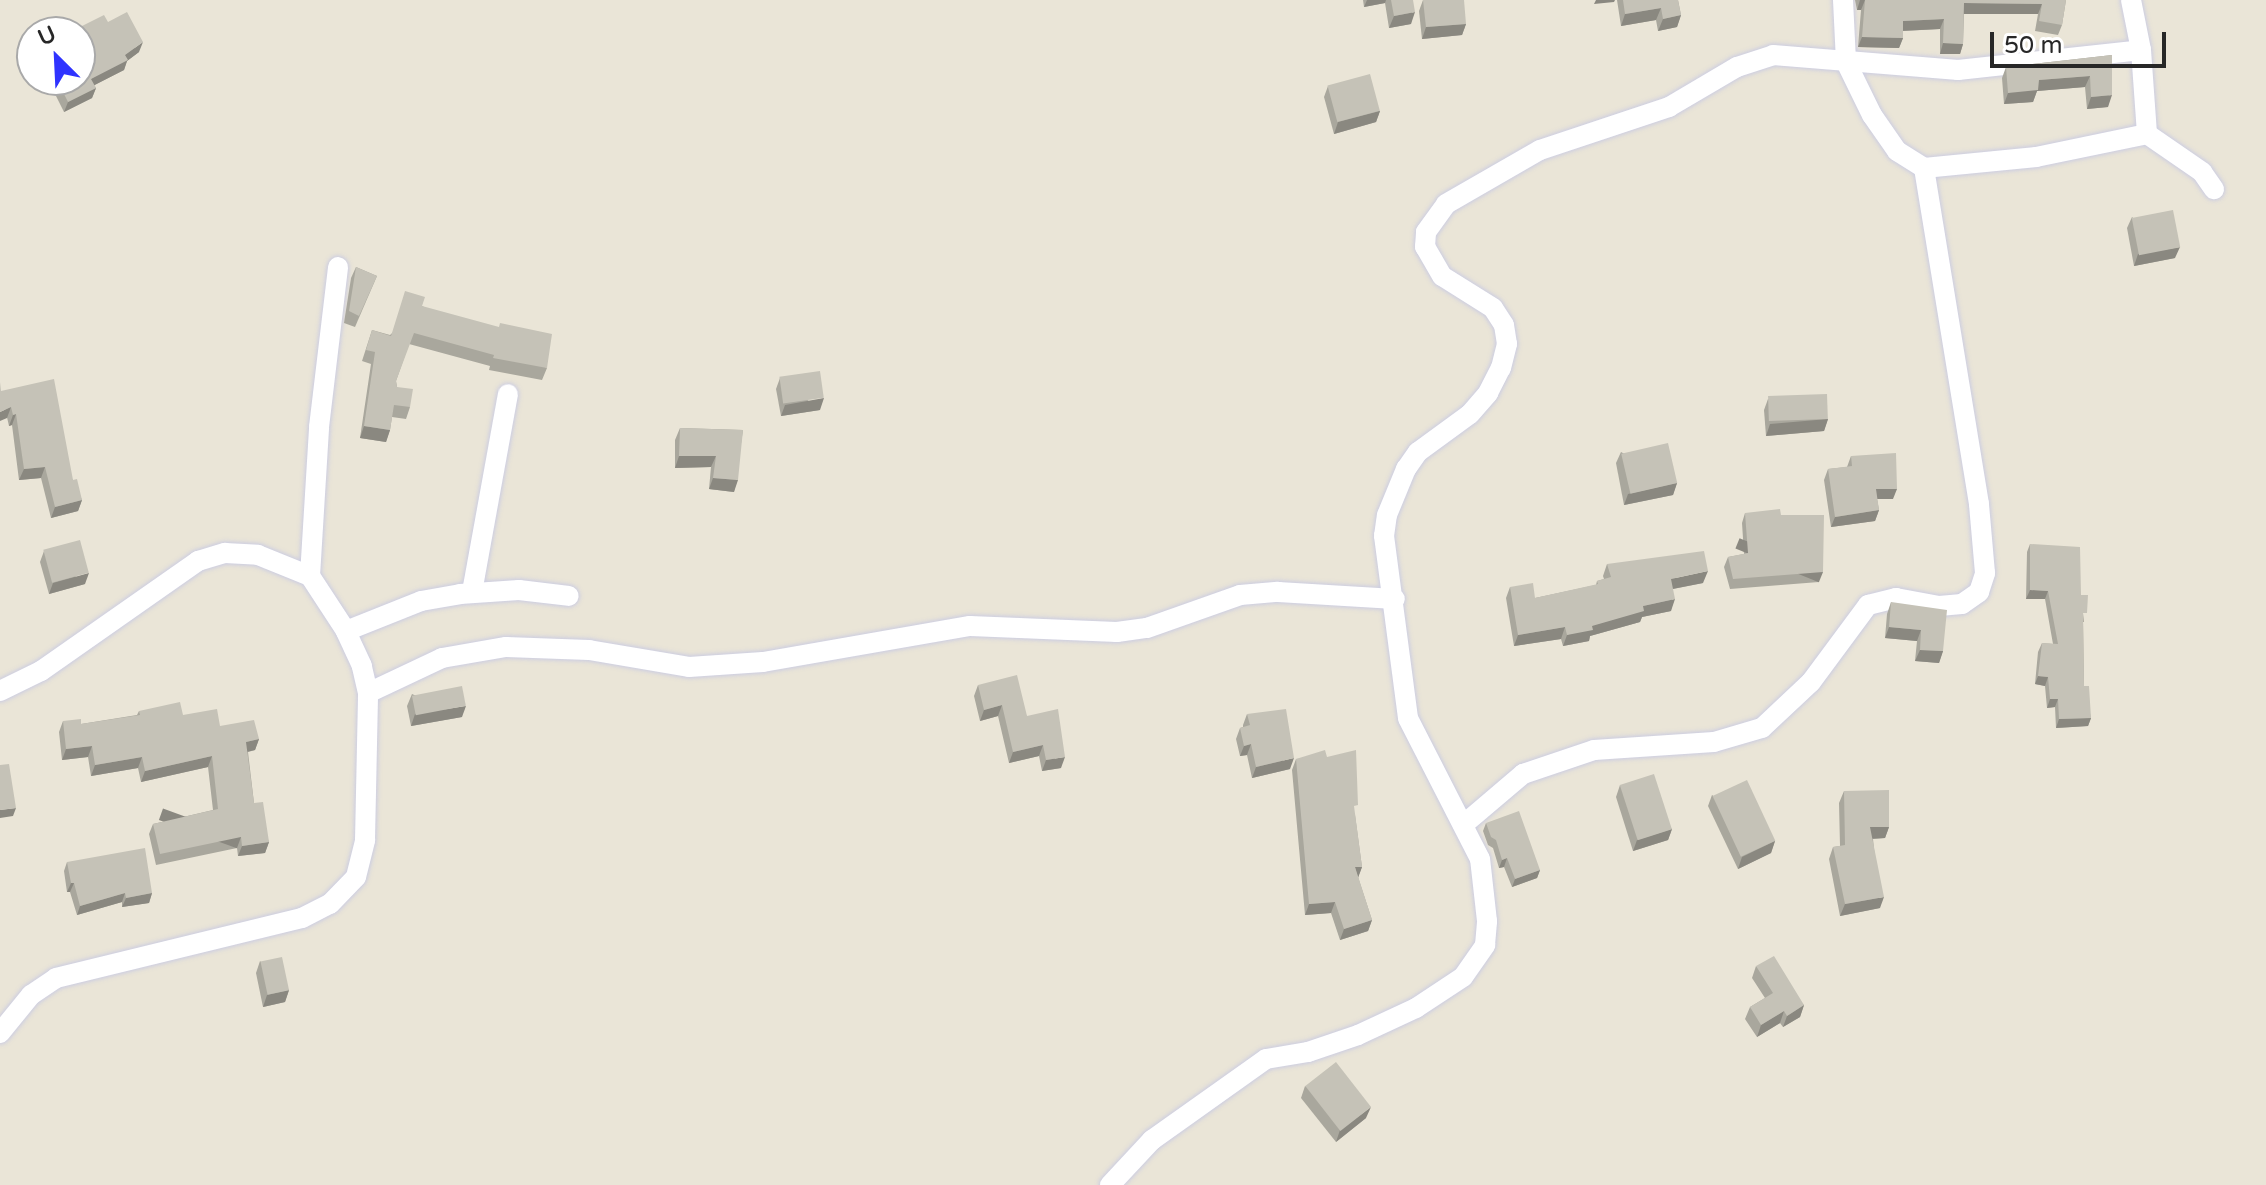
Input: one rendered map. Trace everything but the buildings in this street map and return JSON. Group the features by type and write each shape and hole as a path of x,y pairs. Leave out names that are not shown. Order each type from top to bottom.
{"street":[{"path":"1843,0 1846,62 1872,115 1897,151 1924,168 2036,157 2147,134 2202,172 2214,189"},
{"path":"2131,0 2141,50 2147,134"},
{"path":"1110,1185 1152,1140 1266,1059 1308,1052 1358,1035 1416,1008 1463,977 1485,945 1487,921 1480,859 1408,718 1395,599 1384,536 1392,501 1406,469 1418,452 1470,414 1488,393 1501,368 1507,344 1504,325 1493,308 1442,276 1425,247 1426,232 1446,204 1540,150 1669,107 1737,67 1773,55 1958,70 2141,50"},
{"path":"1463,825 1523,774 1594,750 1714,742 1762,728 1811,682 1868,605 1896,598 1939,606 1962,604 1979,592 1985,573 1979,504 1924,168"},
{"path":"310,576 319,427 338,267"},
{"path":"472,592 508,394"},
{"path":"0,691 41,671 198,561 225,553 258,555 310,576 348,635 362,666 368,693 365,840 356,877 330,904 302,918 265,930 56,978 31,995 0,1033"},
{"path":"348,635 421,601 472,592 519,590 569,596"},
{"path":"368,693 442,658 506,647 589,650 689,667 763,662 970,626 1117,632 1147,628 1240,595 1278,592 1395,599"}]}
